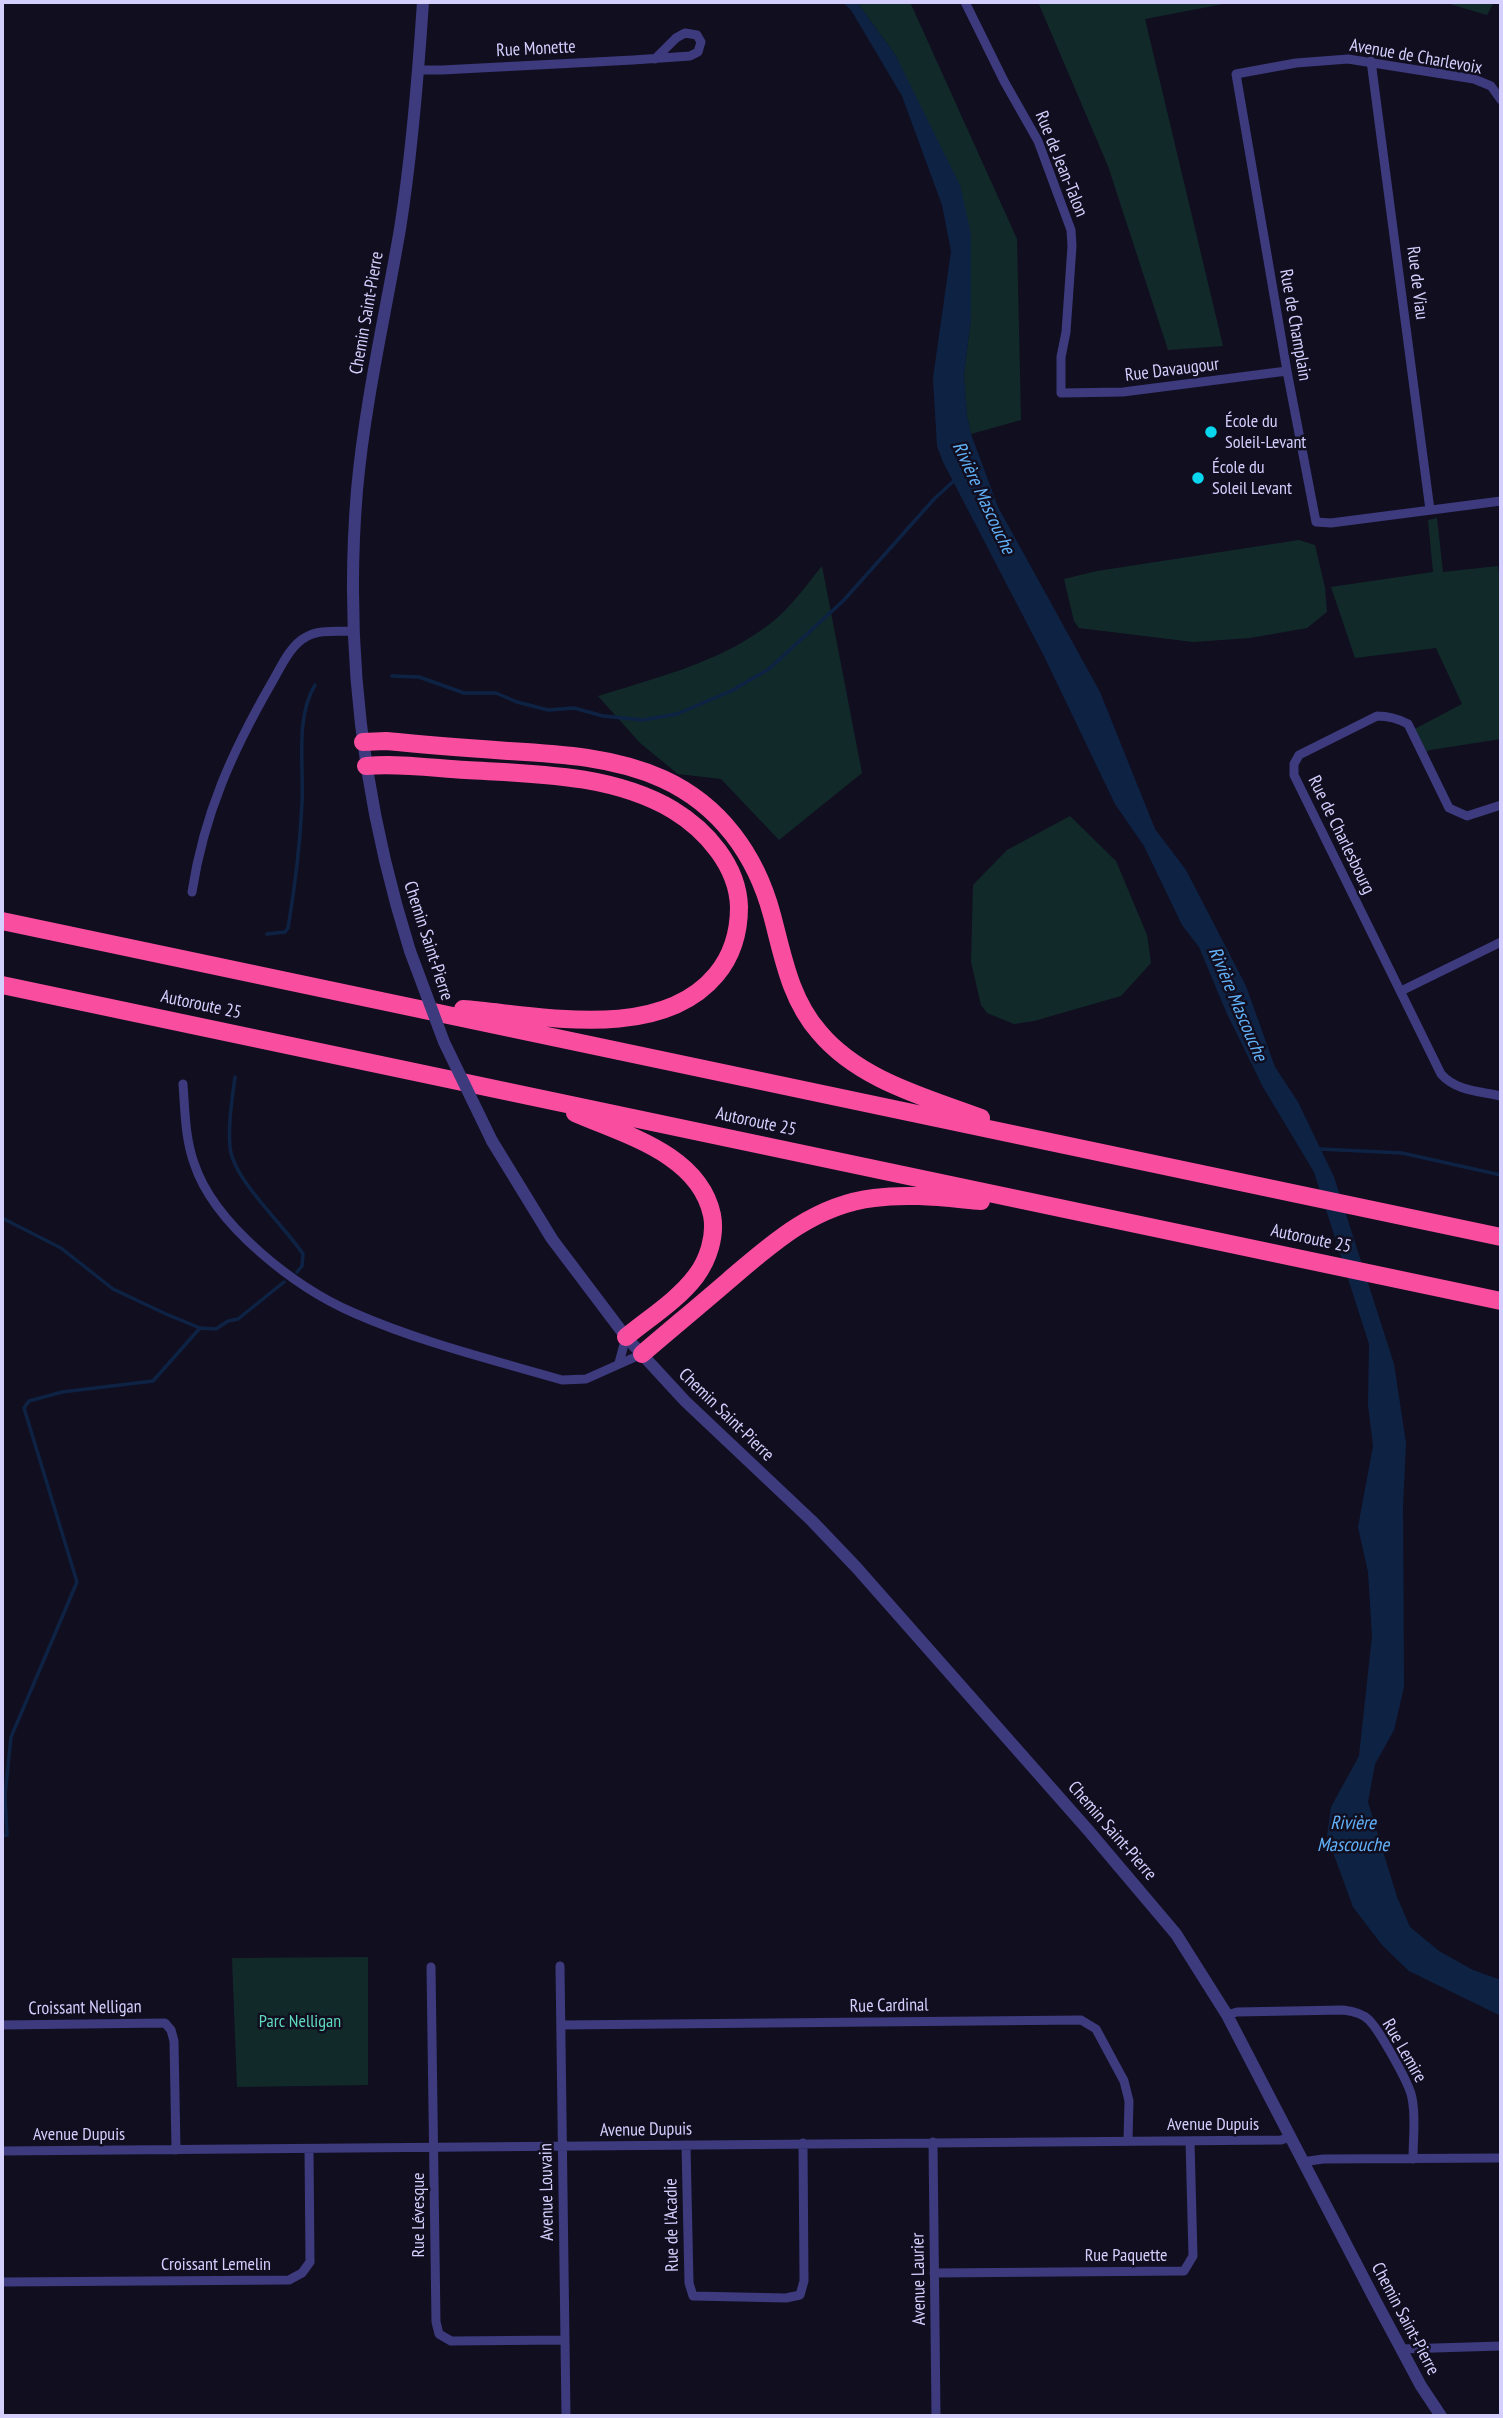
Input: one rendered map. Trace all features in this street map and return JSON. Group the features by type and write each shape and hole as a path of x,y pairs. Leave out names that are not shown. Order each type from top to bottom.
{"highway":[{"path":"363,742 386,741 593,759 650,774 692,795 724,823 748,854 767,899 793,988 804,1012 828,1042 857,1065 893,1084 1033,1138"},
{"path":"366,766 405,766 565,778 600,783 639,794 680,815 711,842 732,876 738,902 736,935 722,967 698,992 660,1011 618,1018 580,1020 387,1002"},
{"path":"2,921 1501,1237"},
{"name":"Autoroute 25","path":"2,985 1501,1301"},
{"path":"543,1099 645,1144 673,1160 695,1179 704,1192 710,1209 712,1240 699,1272 682,1291 626,1336"},
{"path":"642,1354 782,1236 803,1222 839,1206 872,1198 906,1196 1052,1206"}],"street":[{"name":"Chemin Saint-Pierre","path":"423,2 402,216 360,463 353,573 353,631 366,766 381,843 411,951 447,1049 492,1141 547,1231 626,1336 716,1431 812,1521 909,1625 1160,1914 1227,2015 1302,2162 1441,2416"},
{"name":"Rue de Jean-Talon","path":"965,2 1004,81 1038,141 1071,230 1060,393"},
{"name":"Rue Monette","path":"418,70 655,59 694,55 701,48 701,42 696,35 685,33 676,38 655,59"},
{"name":"Avenue de Charlevoix","path":"1236,74 1296,63 1348,59 1371,61 1474,79 1491,86 1501,100"},
{"name":"Rue de Viau","path":"1371,61 1430,510"},
{"name":"Rue de Champlain","path":"1236,74 1287,372 1316,522 1331,523 1501,501"},
{"name":"Rue Davaugour","path":"1060,393 1122,392 1287,372"},
{"path":"192,892 201,841 216,792 241,738 279,670 305,637 319,633 353,631"},
{"name":"Rue de Charlesbourg","path":"1501,805 1467,817 1449,808 1408,724 1396,718 1377,716 1299,755 1294,764 1294,775 1441,1074 1449,1084 1458,1088 1501,1096"},
{"path":"1401,991 1501,942"},
{"path":"183,1084 191,1156 212,1198 231,1224 258,1249 322,1296 353,1313 390,1326 562,1380 586,1379 642,1354"},
{"path":"619,1363 626,1336"},
{"name":"Avenue Louvain","path":"560,1966 566,2416"},
{"name":"Rue Lévesque","path":"431,1967 436,2322 439,2334 451,2340 565,2340"},
{"name":"Rue Lemire","path":"1227,2015 1237,2012 1343,2010 1365,2017 1375,2028 1410,2090 1413,2105 1413,2159"},
{"name":"Rue Cardinal","path":"562,2025 1081,2020 1096,2029 1124,2081 1129,2101 1128,2140"},
{"name":"Croissant Nelligan","path":"2,2025 164,2023 172,2030 174,2041 176,2150"},
{"name":"Avenue Dupuis","path":"2,2151 1190,2141 1280,2140 1290,2137"},
{"name":"Rue Paquette","path":"934,2273 1184,2272 1193,2256 1190,2141"},
{"name":"Avenue Laurier","path":"933,2142 936,2416"},
{"name":"Rue de l'Acadie","path":"686,2145 689,2283 693,2297 786,2298 800,2295 804,2281 803,2143"},
{"name":"Croissant Lemelin","path":"2,2282 289,2280 302,2273 310,2262 309,2149"},
{"path":"1302,2162 1323,2159 1501,2158"},
{"path":"1402,2349 1501,2346"}],"green space":[{"path":"857,2 910,2 1017,239 1021,420 971,434 964,374 971,319 971,234 896,56"},
{"path":"1038,2 1234,2 1145,19 1223,346 1168,350 1108,166"},
{"path":"1443,2 1494,2 1487,15"},
{"path":"1437,518 1443,572 1498,566 1501,594 1501,739 1430,750 1420,755 1409,732 1462,704 1436,648 1355,658 1331,587 1433,572 1428,520"},
{"path":"1299,540 1315,545 1325,588 1327,612 1307,628 1250,638 1193,642 1079,628 1074,621 1064,579 1097,571"},
{"path":"822,566 862,773 779,840 721,779 678,774 640,743 598,696 684,669 744,641 780,616"},
{"path":"1070,816 1116,861 1147,935 1151,963 1121,996 1034,1021 1014,1024 987,1013 981,1005 971,962 973,885 1007,850"},
{"name":"Parc Nelligan","path":"368,1957 368,2085 237,2087 232,1958"}],"water":[{"name":"Rivière Mascouche","path":"842,2 857,2 896,56 960,185 971,234 971,319 964,374 967,416 998,507 1100,692 1155,829 1186,870 1246,986 1275,1067 1298,1102 1334,1177 1394,1364 1406,1443 1403,1507 1404,1687 1394,1730 1375,1764 1368,1802 1397,1897 1410,1927 1439,1951 1473,1970 1501,1980 1501,2016 1409,1971 1382,1945 1353,1907 1327,1836 1331,1807 1359,1756 1372,1636 1368,1572 1358,1527 1373,1446 1368,1405 1369,1344 1314,1172 1263,1087 1227,1014 1199,947 1182,925 1144,846 1115,804 1044,656 943,462 937,446 933,378 951,251 942,205 902,96 851,10"}],"waterway":[{"path":"392,676 419,677 464,693 496,693 548,710 574,708 603,716 643,720 677,714 731,691 769,669 844,600 935,498 956,479"},
{"path":"267,934 285,932 288,928 301,819 303,727 305,712 315,685"},
{"path":"235,1077 230,1130 233,1160 249,1188 303,1254 302,1266 297,1272"},
{"path":"1320,1149 1402,1153 1501,1175"},
{"path":"2,1218 61,1248 113,1289 200,1328 216,1329 228,1321 238,1319 284,1282"},
{"path":"2,1836 7,1835 5,1795 11,1737 77,1582 24,1408 29,1401 62,1392 153,1381 200,1328"}],"place":[{"name":"École du Soleil-Levant","path":"1211,432"},
{"name":"École du Soleil Levant","path":"1198,478"}]}
